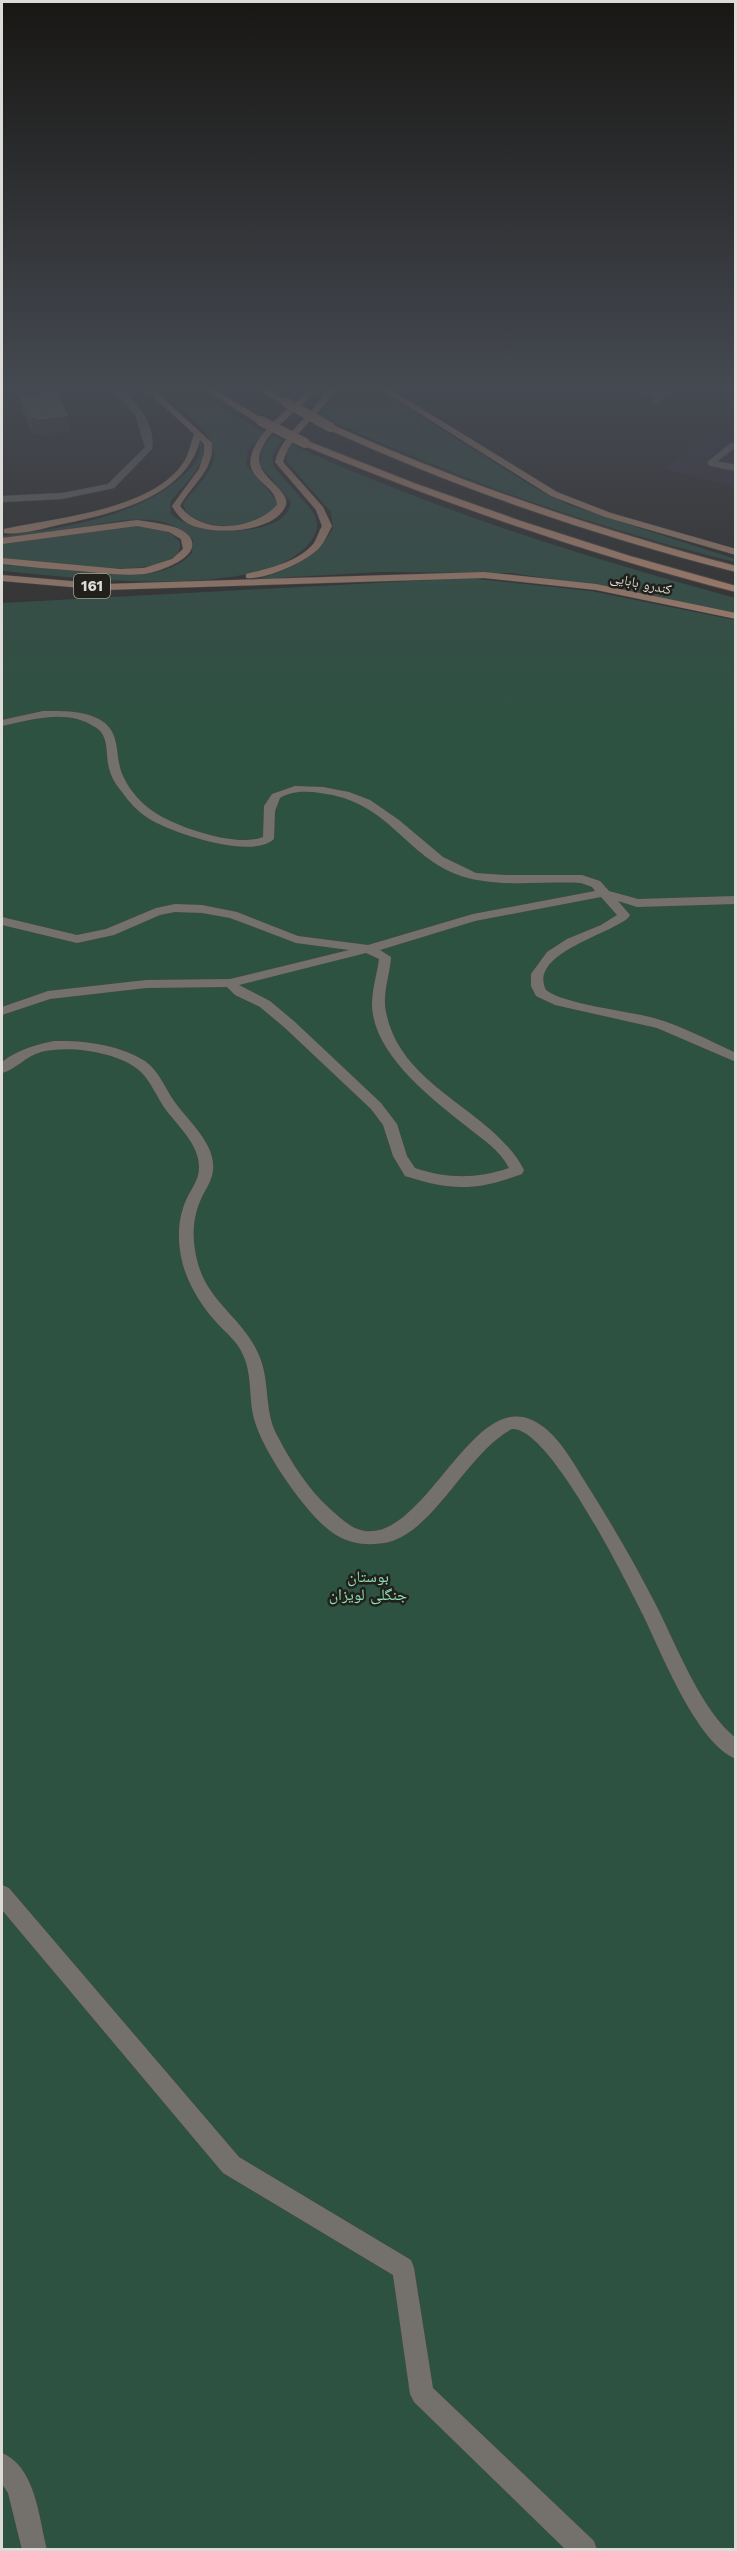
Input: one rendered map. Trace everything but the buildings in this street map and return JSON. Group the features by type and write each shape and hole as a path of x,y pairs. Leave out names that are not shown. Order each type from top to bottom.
{"highway":[{"path":"469,507 644,565 735,589"},
{"path":"526,507 663,550 735,569"}],"main road":[{"path":"2,531 89,516 113,507"},
{"path":"176,507 178,512 189,522 215,528 241,527 258,523 278,513 281,507"},
{"name":"161","path":"2,578 105,587 182,586 262,574 295,561 316,545 327,526 318,507"},
{"path":"586,507 735,553"},
{"path":"2,541 137,523 172,530 185,537 188,544 182,557 169,564 139,572 2,561"},
{"name":"کندرو بابایی","path":"182,586 484,575 596,587 735,616"}],"street":[{"path":"2,723 27,716 48,714 86,719 101,726 112,742 114,769 136,804 153,817 225,841 259,844 268,839 271,831 269,807 276,796 290,790 308,788 328,790 352,796 373,806 439,863 466,874 492,878 582,879 596,884 624,915 618,921 572,941 544,961 537,973 536,982 541,993 557,1001 639,1018 673,1029 735,1058"},
{"path":"2,1011 48,995 146,984 230,983 380,946 473,918 603,893 637,903 735,900"},
{"path":"2,921 77,939 110,932 165,910 202,909 233,915 296,939 365,948 385,957 379,1012 390,1042 400,1058 476,1127 508,1151 517,1170 495,1178 470,1182 438,1181 410,1172 400,1156 390,1124 376,1106 290,1025 265,1004 240,992 230,983"},
{"path":"2,1069 9,1061 30,1051 64,1044 99,1048 128,1058 148,1071 185,1123 204,1157 206,1169 204,1182 193,1200 186,1231 191,1265 197,1283 218,1314 238,1333 250,1351 264,1424 300,1484 335,1527 356,1536 375,1539 392,1534 406,1526 441,1490 476,1448 500,1428 515,1422 529,1425 542,1436 571,1473 632,1576 691,1693 707,1720 729,1747 735,1750"},
{"path":"2,1895 231,2166 403,2268 422,2394 585,2550"},
{"path":"2,2465 19,2487 35,2550"}],"green space":[{"path":"131,507 170,507 171,514 182,521 198,527 217,530 257,528 274,523 286,514 289,507 309,507 316,520 317,529 311,541 288,560 253,573 165,582 73,578 2,571 2,565 136,575 173,566 192,553 193,540 180,529 150,520 115,521 2,538 2,536 76,524"},
{"path":"184,507 276,507 253,522 234,526 209,524 187,514"},
{"path":"327,507 444,507 522,535 735,598 735,614 602,586 510,573 380,572 258,579 291,567 319,547 333,528 331,512"},
{"path":"547,507 575,507 735,559 735,562 629,533"},
{"path":"133,526 153,527 171,534 180,543 175,556 158,564 132,568 71,566 2,558 2,544"},
{"name":"بوستان جنگلی لویزان","path":"468,578 591,591 735,620 735,2549 2,2550 2,603"}]}
